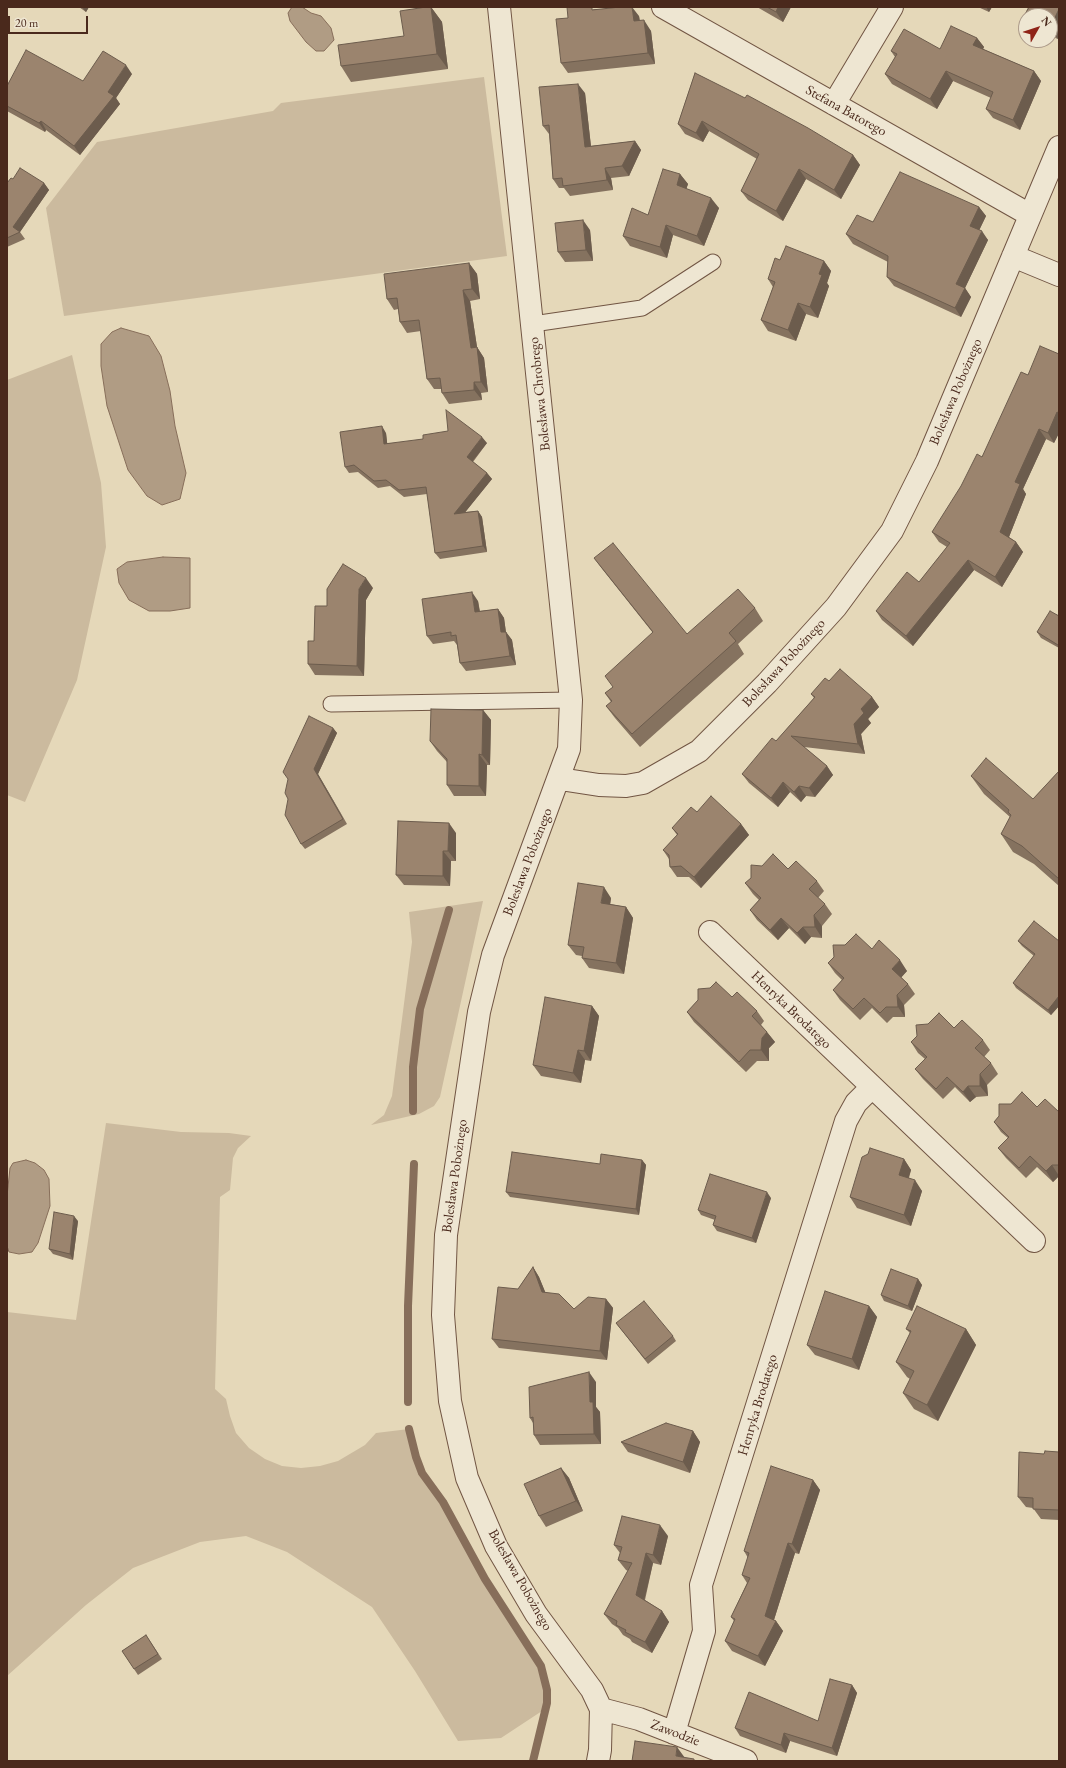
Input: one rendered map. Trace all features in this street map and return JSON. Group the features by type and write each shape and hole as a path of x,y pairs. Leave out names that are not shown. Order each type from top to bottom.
{"street":[{"name":"Bolesława Chrobrego","path":"499,7 571,700 569,749 560,779"},
{"name":"Stefana Batorego","path":"662,7 1030,215"},
{"path":"834,104 892,7"},
{"name":"Bolesława Pobożnego","path":"598,1761 600,1750 601,1709 592,1690 536,1614 496,1546 467,1478 450,1401 443,1315 446,1235 478,1012 493,955 560,779 599,785 626,786 643,783 699,751 767,683 836,607 892,531 927,461 1059,147"},
{"path":"1013,256 1059,275"},
{"name":"Henryka Brodatego","path":"710,932 1034,1242"},
{"name":"Henryka Brodatego","path":"674,1733 704,1631 702,1585 846,1121 856,1103 872,1087"},
{"name":"Zawodzie","path":"601,1709 639,1719 746,1761"}],"lane":[{"path":"532,324 642,308 713,262"},
{"path":"331,704 571,700"}],"shaded area":[{"path":"292,7 302,7 311,13 321,16 331,28 334,40 324,51 316,51 306,42 290,21 288,13"},
{"path":"484,77 507,256 64,316 46,208 97,142 273,111 281,103"},
{"path":"121,328 149,336 161,356 170,391 175,426 186,473 180,499 162,505 147,496 128,470 107,406 101,366 101,344 112,332"},
{"path":"72,355 101,483 106,547 77,680 25,802 7,795 7,380"},
{"path":"163,557 190,558 190,608 170,611 149,611 129,600 119,583 117,569 127,562"},
{"path":"483,901 440,1097 434,1106 419,1114 371,1125 384,1115 392,1096 412,942 409,912"},
{"path":"106,1123 181,1132 229,1133 251,1136 238,1148 233,1158 230,1190 220,1197 215,1389 226,1399 236,1433 249,1448 265,1459 282,1466 301,1468 320,1466 338,1461 365,1445 376,1433 409,1429 416,1457 422,1473 443,1502 485,1579 541,1666 547,1690 545,1709 501,1738 458,1741 415,1671 372,1607 287,1552 246,1536 200,1542 133,1568 86,1605 7,1676 7,1312 76,1320"},
{"path":"26,1160 35,1163 44,1170 49,1179 50,1206 38,1243 32,1252 19,1254 9,1252 7,1246 7,1196 10,1168 13,1163"}],"building":[{"path":"431,7 437,54 341,66 338,45 404,36 400,11"},
{"path":"567,7 592,7 592,10 632,7 634,21 644,20 648,53 561,63 556,19 568,18"},
{"path":"767,7 778,7 776,12"},
{"path":"1059,7 1059,9 1058,11 1058,8 1028,8"},
{"path":"951,26 977,38 973,45 1034,71 1013,120 986,109 993,92 946,71 930,99 885,74 897,54 891,51 904,29 940,49"},
{"path":"26,50 83,81 103,51 126,65 108,92 114,96 74,146 41,121 39,123 7,106 7,86"},
{"path":"695,73 745,98 747,95 808,128 853,155 834,190 799,169 776,211 741,191 759,154 702,121 696,133 678,124"},
{"path":"578,84 585,147 635,141 622,166 605,168 607,180 563,186 562,178 553,179 549,125 543,126 539,87"},
{"path":"20,168 44,183 13,227 20,232 7,238 7,183 11,178 13,179"},
{"path":"663,169 680,174 677,185 711,198 697,236 666,225 660,247 623,236 632,208 648,215"},
{"path":"900,172 979,207 970,226 982,231 956,284 965,288 955,308 887,277 888,256 846,234 857,215 873,222"},
{"path":"583,220 586,250 558,252 555,223"},
{"path":"786,246 824,261 819,274 822,275 810,307 798,303 788,330 761,320 775,282 768,279 775,258 780,260"},
{"path":"469,263 472,289 463,290 471,348 477,347 481,382 474,382 474,390 442,393 440,378 427,379 419,320 400,322 397,298 387,299 384,274"},
{"path":"1040,346 1059,354 1059,413 1057,412 1048,433 1039,429 1015,482 1020,484 1000,532 1016,542 995,577 968,560 906,636 876,611 907,572 919,582 950,543 932,532 961,486 977,454 982,457 1021,372 1028,375"},
{"path":"446,410 482,437 467,457 487,473 454,514 478,511 483,546 435,553 426,487 399,490 386,480 374,481 354,465 345,467 340,432 382,426 384,444 423,439 423,435 448,431"},
{"path":"613,543 687,634 738,589 755,608 729,633 736,641 632,734 606,706 612,701 605,693 613,687 605,676 653,632 594,558"},
{"path":"343,564 366,578 359,589 357,666 308,664 308,641 314,641 315,606 327,606 327,589"},
{"path":"472,592 475,612 498,609 501,632 506,632 510,656 460,663 456,635 451,636 451,632 427,636 422,599"},
{"path":"1050,611 1059,616 1058,645 1037,632"},
{"path":"840,669 872,697 861,709 864,713 854,724 858,744 791,736 827,766 809,788 799,786 794,792 783,782 771,798 742,774 772,738 776,741 815,697 811,694 825,678 829,681"},
{"path":"431,709 483,710 482,755 479,754 479,786 447,785 447,759 430,741"},
{"path":"309,716 333,728 314,769 343,819 301,844 285,815 288,799 285,793 288,779 283,772"},
{"path":"986,758 1033,799 1059,771 1059,879 1022,846 1001,834 1011,815 1008,812 1009,810 971,776"},
{"path":"711,796 741,824 694,877 681,866 670,867 669,855 663,850 678,834 672,828 691,807 697,812"},
{"path":"398,821 449,823 448,851 443,851 443,876 396,875"},
{"path":"773,854 788,869 796,861 817,881 809,889 825,904 814,915 815,927 803,927 797,933 781,918 770,930 750,910 761,898 745,883 751,878 751,865 762,866"},
{"path":"578,883 604,887 601,903 626,907 616,963 582,958 584,947 568,945"},
{"path":"1034,921 1059,941 1059,996 1048,1010 1013,983 1035,954 1018,941"},
{"path":"856,934 872,949 879,940 900,960 892,969 908,984 897,995 898,1007 886,1007 880,1013 864,998 853,1009 833,990 844,978 828,963 834,957 833,945 845,945"},
{"path":"716,982 732,997 737,992 757,1011 752,1016 767,1032 762,1038 761,1050 750,1050 739,1062 687,1012 698,1000 698,989 710,988"},
{"path":"545,997 592,1006 584,1051 578,1050 573,1073 533,1065"},
{"path":"939,1013 954,1028 962,1020 983,1040 975,1048 991,1063 980,1074 980,1086 968,1086 963,1092 947,1077 936,1089 915,1069 927,1057 911,1042 917,1036 916,1025 928,1024"},
{"path":"1022,1092 1037,1107 1045,1099 1059,1112 1059,1165 1052,1165 1046,1171 1030,1156 1019,1168 998,1148 1009,1137 994,1122 999,1116 999,1104 1011,1104"},
{"path":"870,1148 904,1159 899,1175 915,1180 904,1215 850,1197 862,1157 868,1154"},
{"path":"512,1152 600,1164 601,1154 642,1160 636,1209 506,1192"},
{"path":"710,1174 767,1192 752,1238 713,1225 716,1216 698,1210"},
{"path":"54,1212 74,1216 70,1254 49,1249"},
{"path":"533,1267 542,1292 559,1294 574,1309 588,1297 606,1299 600,1351 492,1339 498,1287 518,1289"},
{"path":"891,1269 918,1279 908,1306 881,1295"},
{"path":"825,1291 869,1306 852,1359 807,1345"},
{"path":"644,1301 673,1336 645,1359 616,1323"},
{"path":"917,1306 966,1329 927,1405 903,1393 914,1371 896,1362 911,1331 906,1329"},
{"path":"589,1372 590,1402 593,1402 594,1434 534,1435 533,1417 530,1418 529,1387"},
{"path":"666,1423 693,1431 683,1462 621,1442"},
{"path":"1045,1451 1059,1452 1059,1510 1033,1509 1033,1498 1018,1497 1019,1452 1044,1454"},
{"path":"771,1466 813,1480 792,1544 788,1543 765,1616 776,1621 758,1656 725,1641 735,1619 731,1617 750,1578 742,1575 749,1553 744,1551"},
{"path":"561,1468 576,1501 539,1516 524,1484"},
{"path":"622,1516 660,1525 653,1555 646,1553 636,1595 662,1611 645,1642 625,1632 626,1630 616,1625 617,1621 604,1614 632,1563 618,1560 622,1547 614,1545"},
{"path":"146,1635 158,1654 134,1669 122,1651"},
{"path":"830,1679 852,1685 832,1748 784,1733 781,1745 735,1728 749,1692 818,1721"},
{"path":"635,1741 677,1747 676,1756 694,1759 694,1761 632,1761"}],"waterway":[{"path":"413,1111 413,1067 420,1009 449,910"},
{"path":"408,1402 408,1306 414,1164"},
{"path":"409,1429 416,1457 422,1473 443,1502 485,1579 541,1666 547,1690 547,1703 533,1761"}]}
